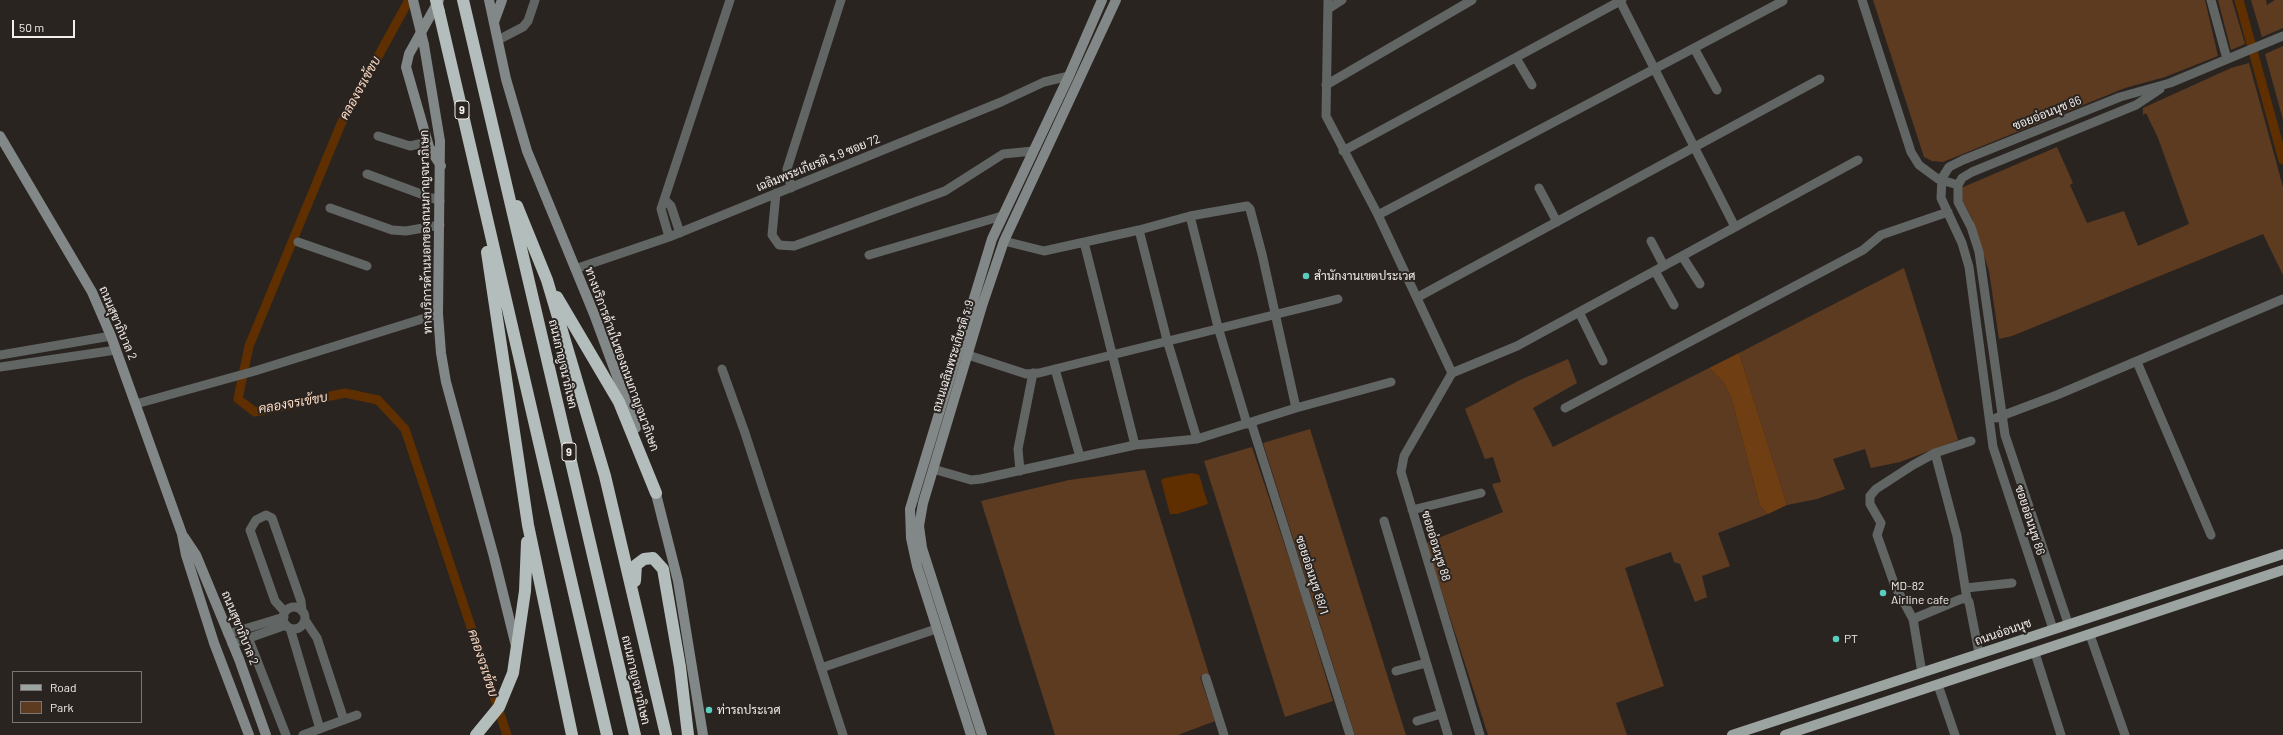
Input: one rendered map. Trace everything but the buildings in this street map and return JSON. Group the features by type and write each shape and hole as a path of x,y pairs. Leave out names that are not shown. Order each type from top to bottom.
{"highway":[{"name":"ถนนกาญจนาภิเษก","path":"463,0 635,735"},
{"name":"9","path":"438,4 607,735"},
{"path":"502,170 548,280 614,508 666,735"},
{"path":"485,208 484,236 528,525 572,735"},
{"path":"548,280 616,396 656,493"},
{"path":"476,735 499,707 513,673 525,591 528,525"},
{"path":"644,635 635,570 640,561 653,558 660,564 666,579 681,673 688,735"}],"main road":[{"name":"ทางบริการด้านนอกของถนนกาญจนาภิเษก","path":"413,0 434,96 440,141 441,166 438,314 446,382 494,556 516,648"},
{"name":"ทางบริการด้านในของถนนกาญจนาภิเษก","path":"488,0 514,109 527,151 612,363 656,493 678,581 703,735"},
{"path":"494,22 502,0"},
{"name":"ถนนเฉลิมพระเกียรติ ร.9","path":"971,735 936,629 912,546 910,509 967,317 992,239 1069,76 1102,0"},
{"name":"ถนนเฉลิมพระเกียรติ ร.9","path":"982,735 920,539 923,503 982,306 1004,241 1116,0"},
{"path":"438,4 406,62 406,67 428,142 441,166"},
{"name":"ถนนสุขาภิบาล 2","path":"0,136 84,279 111,336 182,534 186,555 214,643 248,735"},
{"name":"ถนนสุขาภิบาล 2","path":"182,534 196,555 230,639 266,735"},
{"name":"ถนนอ่อนนุช","path":"1732,735 2283,554"},
{"path":"1789,734 2283,570"},
{"path":"2068,624 2075,640"},
{"path":"2053,629 2060,645"}],"street":[{"path":"498,40 523,27 528,21 535,0"},
{"path":"669,237 661,209 730,0"},
{"path":"790,188 787,170 841,0"},
{"path":"1342,0 1328,4 1326,116 1418,297 1452,373 1517,346 1858,160"},
{"path":"1326,85 1472,0"},
{"path":"1343,151 1621,0 1654,69 1735,227"},
{"path":"1862,0 1911,152 1919,165 1941,180 1958,185"},
{"path":"2211,0 2227,59"},
{"path":"1378,216 1783,1"},
{"name":"ซอยอ่อนนุช 86","path":"2053,629 1993,447 1969,267 1962,243 1941,198 1941,180 1949,167 1963,160 2120,97 2170,83 2283,36"},
{"path":"1694,48 1717,90"},
{"path":"1516,58 1532,84"},
{"name":"เฉลิมพระเกียรติ ร.9 ซอย 72","path":"575,269 680,233 1001,102 1044,82 1069,76"},
{"path":"1418,297 1820,79"},
{"name":"ซอยอ่อนนุช 86","path":"2068,624 2008,448 2002,417 1979,252 1971,227 1958,202 1958,185 1962,178 1972,172 2136,105 2170,83"},
{"path":"378,136 410,146 428,142"},
{"path":"776,193 772,235 779,245 794,246 944,191 1003,154 1033,150"},
{"path":"367,174 440,200"},
{"path":"1539,188 1557,222"},
{"path":"664,200 671,206 680,233"},
{"path":"1004,241 1044,252 1139,230 1190,216 1244,205 1250,207 1296,408"},
{"path":"330,208 392,230 406,231 440,225"},
{"path":"1565,408 1863,250 1881,235 1948,212"},
{"path":"869,255 1002,216"},
{"name":"ซอยอ่อนนุช 88/1","path":"1190,216 1218,327 1350,735"},
{"path":"1139,230 1167,340 1197,439"},
{"path":"1651,241 1664,266"},
{"path":"298,242 367,266"},
{"path":"1084,242 1111,355 1135,445"},
{"path":"1682,256 1700,284"},
{"path":"1655,271 1674,305"},
{"path":"968,355 1026,374 1033,374 1218,327 1338,299"},
{"path":"1989,418 2002,417 2137,362 2283,299"},
{"path":"1579,312 1603,361"},
{"path":"136,404 255,371 438,314"},
{"path":"0,355 111,336"},
{"path":"0,367 116,350"},
{"path":"2137,362 2211,535"},
{"path":"722,368 746,433 843,735"},
{"path":"1054,369 1080,457"},
{"name":"ซอยอ่อนนุช 88","path":"1452,373 1402,463 1401,472 1480,735"},
{"path":"1020,470 1018,449 1033,374"},
{"path":"933,468 971,480 1135,445 1197,439 1296,408 1391,382"},
{"path":"1922,673 1913,619 1894,586 1877,535 1881,523 1870,504 1870,496 1907,469 1935,453 1971,441"},
{"path":"1935,453 1957,536 1967,599 1979,653"},
{"path":"1412,510 1481,493"},
{"path":"320,729 286,621 275,601 250,530 256,520 266,515 272,518 301,601 304,615 317,638 344,720"},
{"path":"1384,521 1448,735"},
{"path":"1966,588 2012,583"},
{"path":"1913,619 1967,599"},
{"path":"230,639 249,640 286,621 294,608 304,615"},
{"path":"230,639 286,621 300,628 304,615"},
{"path":"821,668 936,629"},
{"path":"2090,635 2125,735"},
{"path":"249,640 286,735"},
{"path":"2035,653 2061,735"},
{"path":"1396,671 1426,663"},
{"path":"1206,678 1224,735"},
{"path":"1938,685 1955,735"},
{"path":"1417,721 1441,714"},
{"path":"303,735 357,715"}],"green space":[{"path":"1873,0 2205,0 2218,56 2165,77 2125,88 1943,162 1932,161 1924,157"},
{"path":"2218,0 2232,0 2245,44 2231,50"},
{"path":"2251,0 2266,0 2267,5 2275,0 2283,0 2283,28 2262,37"},
{"path":"2283,46 2283,120 2265,54"},
{"path":"2249,63 2283,187 2283,275 2263,234 2012,336 1999,339 1989,271 1972,218 1961,199 1961,188 2057,147 2073,183 2070,185 2087,223 2124,211 2138,246 2189,224 2158,138 2146,113 2143,115 2143,108 2231,68"},
{"path":"1904,268 1958,440 1900,462 1871,468 1865,449 1833,459 1845,489 1817,499 1787,505 1739,353"},
{"path":"1568,359 1577,383 1533,408 1553,447 1709,368 1724,383 1731,397 1760,506 1768,514 1718,533 1730,566 1702,576 1707,597 1695,602 1680,564 1674,562 1671,552 1625,568 1664,686 1616,703 1627,735 1488,735 1426,543 1503,512 1492,484 1501,482 1493,457 1485,459 1465,409 1520,380"},
{"path":"1310,429 1406,735 1355,735 1263,443"},
{"path":"1252,447 1299,588 1333,701 1285,717 1204,461"},
{"path":"1145,470 1209,674 1200,677 1215,721 1178,735 1055,735 981,501 1069,480"}],"shaded area":[{"path":"1739,353 1787,505 1768,514 1760,506 1731,397 1724,383 1709,368"},
{"path":"1192,473 1199,475 1208,504 1177,514 1170,514 1161,480"}],"waterway":[{"name":"คลองจรเข้ขบ","path":"409,0 341,124 249,346 238,399 255,412 345,393 378,400 405,429 507,735"},
{"path":"2239,0 2283,160"}],"place":[{"name":"สำนักงานเขตประเวศ","path":"1306,276"},
{"name":"MD-82 Airline cafe","path":"1883,593"},
{"name":"PT","path":"1836,639"},
{"name":"ท่ารถประเวศ","path":"709,710"}]}
